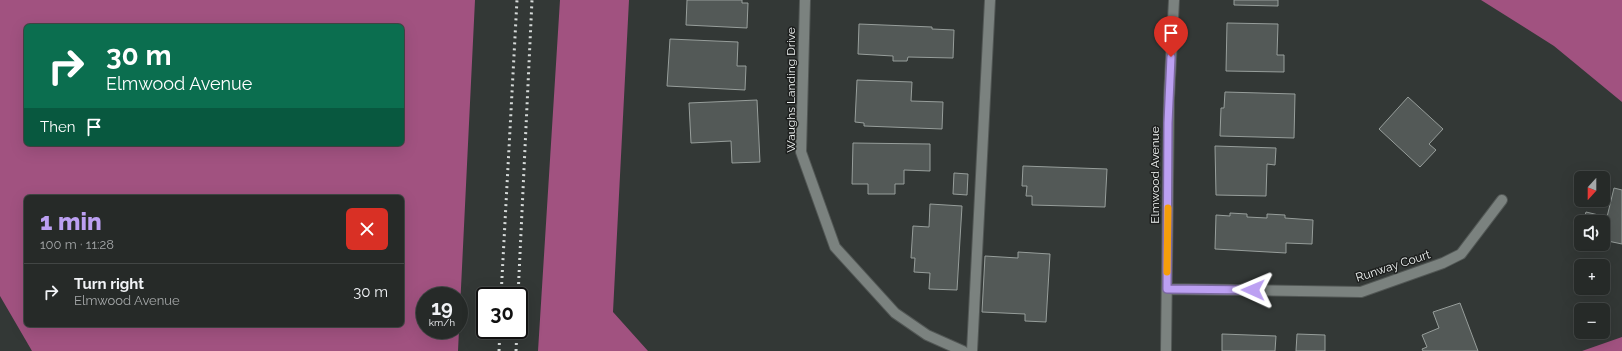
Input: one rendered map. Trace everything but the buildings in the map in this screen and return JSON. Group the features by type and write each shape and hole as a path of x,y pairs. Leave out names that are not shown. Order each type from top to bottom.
{"street":[{"name":"Waughs Landing Drive","path":"805,0 801,152 834,247 895,313 927,335 963,351"},
{"path":"972,351 990,0"},
{"name":"Elmwood Avenue","path":"1166,351 1169,98 1174,0"},
{"name":"Runway Court","path":"1167,289 1361,292 1442,263 1462,254 1502,200"}],"shaded area":[{"path":"0,0 475,0 461,287 416,287 416,339 459,339 458,351 32,351 0,296"},
{"path":"560,0 629,0 613,312 648,351 538,351"},
{"path":"1481,0 1622,0 1622,102 1554,46"},
{"path":"1622,337 1622,351 1582,351"}],"railway":[{"path":"501,287 517,0"},
{"path":"518,287 532,0"},
{"path":"499,351 500,339"},
{"path":"516,351 517,339"}],"slow traffic":[{"path":"1167,272 1168,208"}],"route":[{"path":"1171,57 1168,123 1167,289 1253,290"}]}
